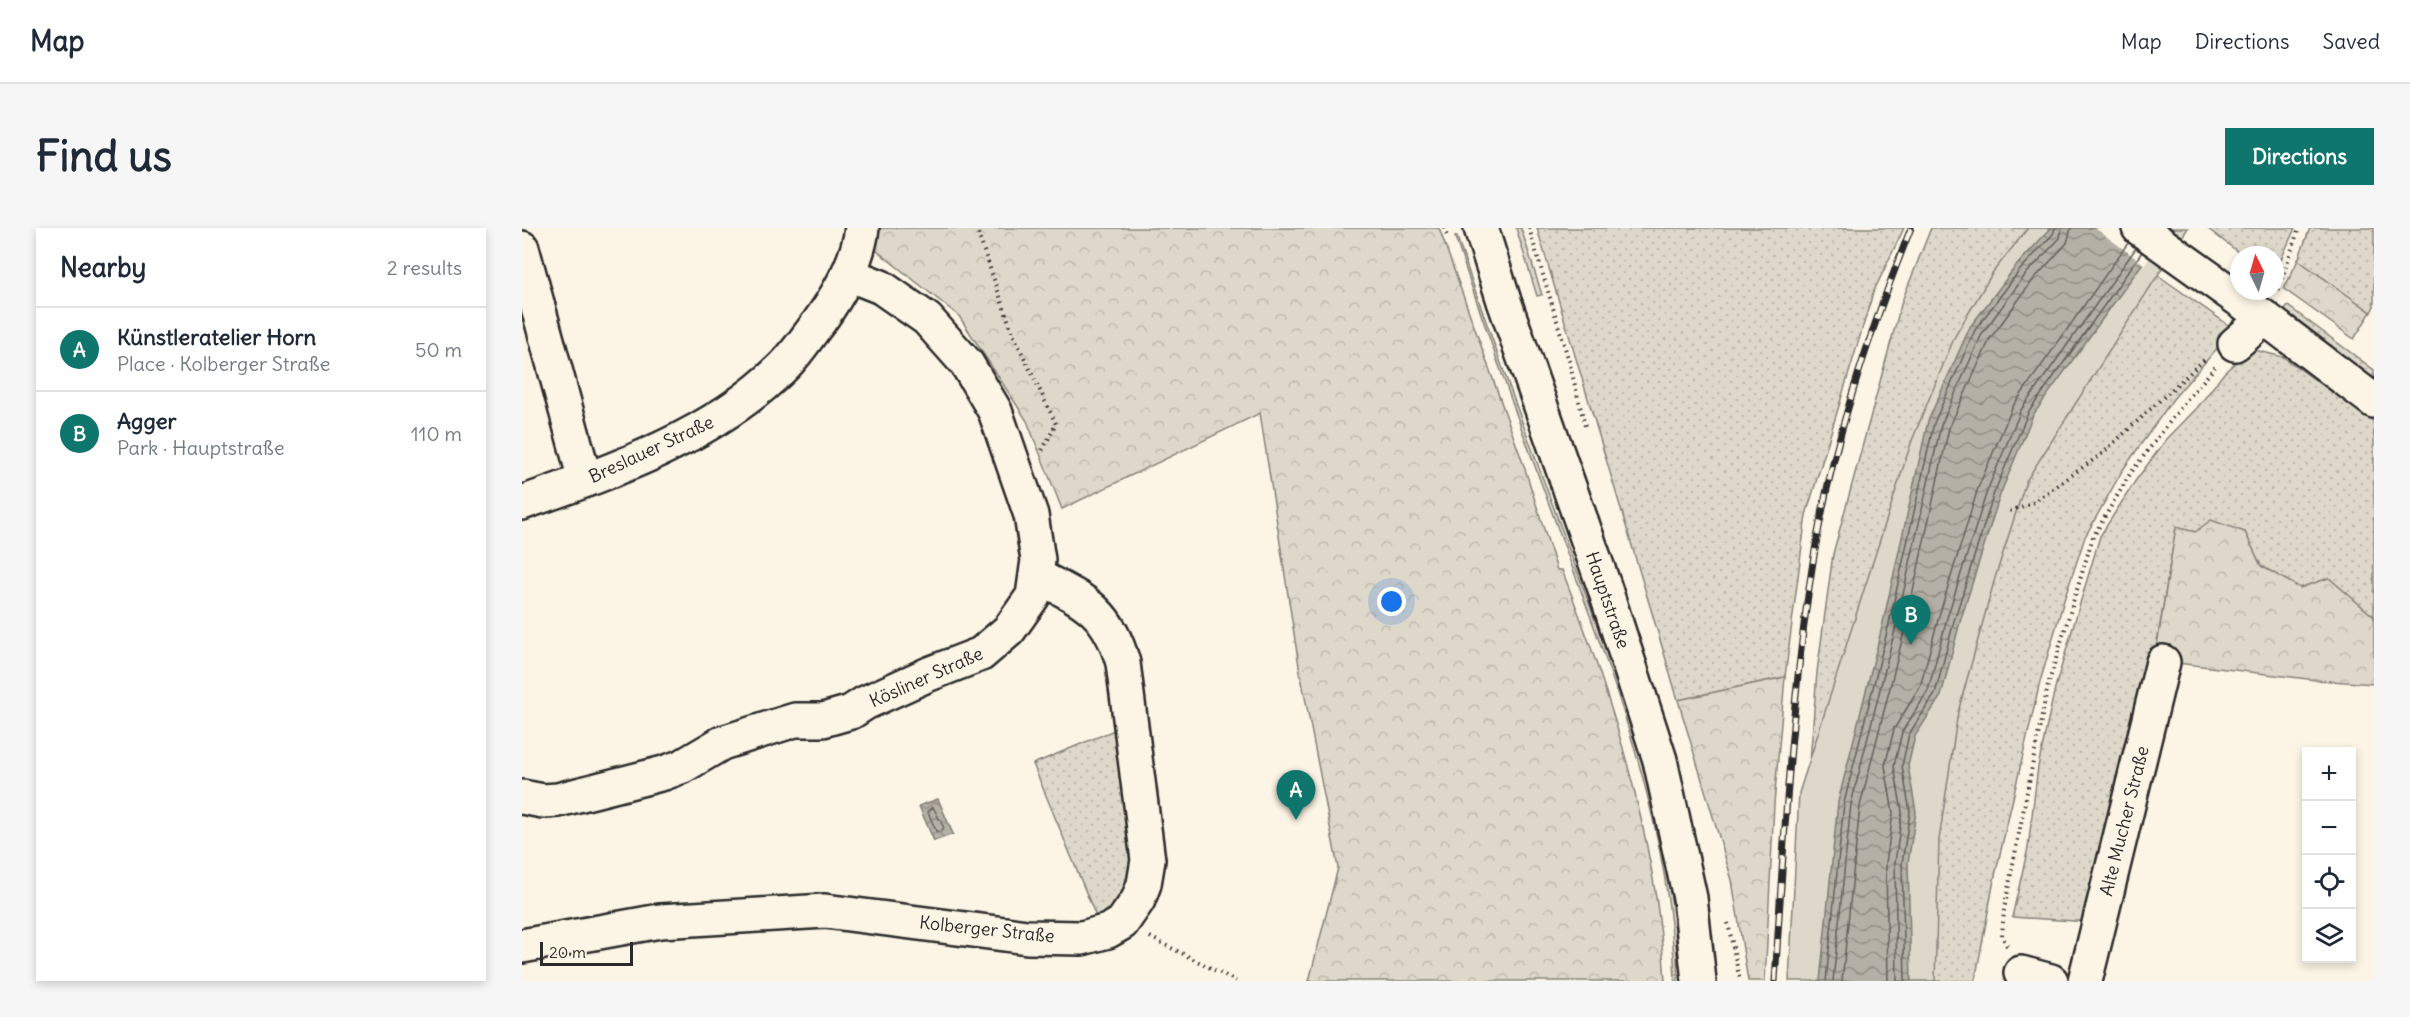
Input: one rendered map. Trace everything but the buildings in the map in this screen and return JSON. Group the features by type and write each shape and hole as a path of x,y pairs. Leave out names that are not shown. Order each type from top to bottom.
{"street":[{"name":"Breslauer Straße","path":"522,503 585,480 680,440 725,414 758,389 783,367 831,305 848,274 861,241 862,228"},
{"name":"Hauptstraße","path":"1481,228 1604,586 1660,760 1690,898 1699,981"},
{"path":"2139,228 2217,286 2265,318 2374,401"},
{"path":"522,248 585,480"},
{"name":"Kösliner Straße","path":"522,797 543,801 558,800 664,773 683,766 722,743 795,720 823,720 851,712 896,689 988,649 1009,630 1033,596 1038,560 1031,515 995,411 967,364 927,319 881,287 848,274"},
{"path":"2235,344 2265,318"},
{"path":"1037,576 1089,605 1105,621 1117,642 1123,663 1148,860 1141,892 1122,923"},
{"name":"Alte Mucher Straße","path":"2085,981 2163,662"},
{"name":"Kolberger Straße","path":"522,946 660,921 825,911 1028,937 1082,938 1108,931 1122,923"}],"path":[{"path":"976,228 1013,334 1056,424 1047,445 1018,478"},
{"path":"2265,318 2278,289 2299,228"},
{"path":"2010,511 2034,502 2103,453 2205,357 2235,344"},
{"path":"2036,977 2001,936 2004,910 2048,685 2093,537 2130,474 2185,402 2235,344"},
{"path":"1122,923 1236,981"}],"green space":[{"path":"874,228 1439,228 1524,466 1557,570 1562,570 1581,619 1615,720 1630,772 1653,876 1665,981 1309,981 1338,868 1299,666 1260,413 1062,509 1027,421 959,316 872,247"},
{"path":"1516,228 1521,228 1542,295 1537,296"},
{"path":"1537,228 1904,228 1873,293 1806,515 1785,677 1678,700"},
{"path":"1931,228 2051,228 1793,981 1817,672 1833,554 1902,301"},
{"path":"2028,228 2188,228 2026,481 1995,578 1958,712 1939,840 1935,981 1789,981 1799,793 1911,443 1955,336 1993,272"},
{"path":"2207,228 2295,228 2284,253 2284,246 2230,246"},
{"path":"2310,228 2374,228 2374,306 2371,312 2298,260"},
{"path":"1455,237 1457,237 1608,656 1642,762 1667,871 1675,926 1678,981 1675,981 1664,871 1639,763 1605,657 1509,395"},
{"path":"2298,260 2371,312 2354,339 2284,289"},
{"path":"2142,264 2234,329 2173,399 2122,471 2085,537 2040,682 1994,880 1975,981 1911,981 1915,736 2000,495"},
{"path":"2288,306 2374,370 2374,381 2283,313"},
{"path":"2250,349 2283,357 2374,422 2374,617 2329,578 2300,588 2261,566 2245,532 2195,532 2176,528 2152,673 2089,922 2012,917 2028,848 2038,767 2055,688 2100,536 2136,480 2166,440 2197,408 2224,373"},
{"path":"2211,520 2245,532 2261,566 2300,588 2329,578 2374,617 2374,684 2316,680 2169,662 2155,658 2176,527 2195,532"},
{"path":"1785,677 1774,804 1765,981 1748,981 1732,880 1678,700"},
{"path":"1119,728 1135,858 1126,893 1107,915 1097,919 1033,764"}],"water":[{"path":"2051,228 2163,228 2142,264 2033,415 2000,495 1960,622 1941,696 1915,736 1908,766 1916,812 1908,863 1911,981 1820,981 1838,802 1882,627 1928,421 1970,327 2016,266"},
{"path":"938,799 953,834 934,841 919,806"}],"pier":[{"path":"2095,228 2166,228 2145,265"}],"railway":[{"path":"1775,981 1794,718 1813,562 1830,476 1853,392 1880,310 1911,228"}],"place":[{"name":"Agger","path":"1911,645"},
{"name":"Künstleratelier Horn","path":"1296,820"}]}
